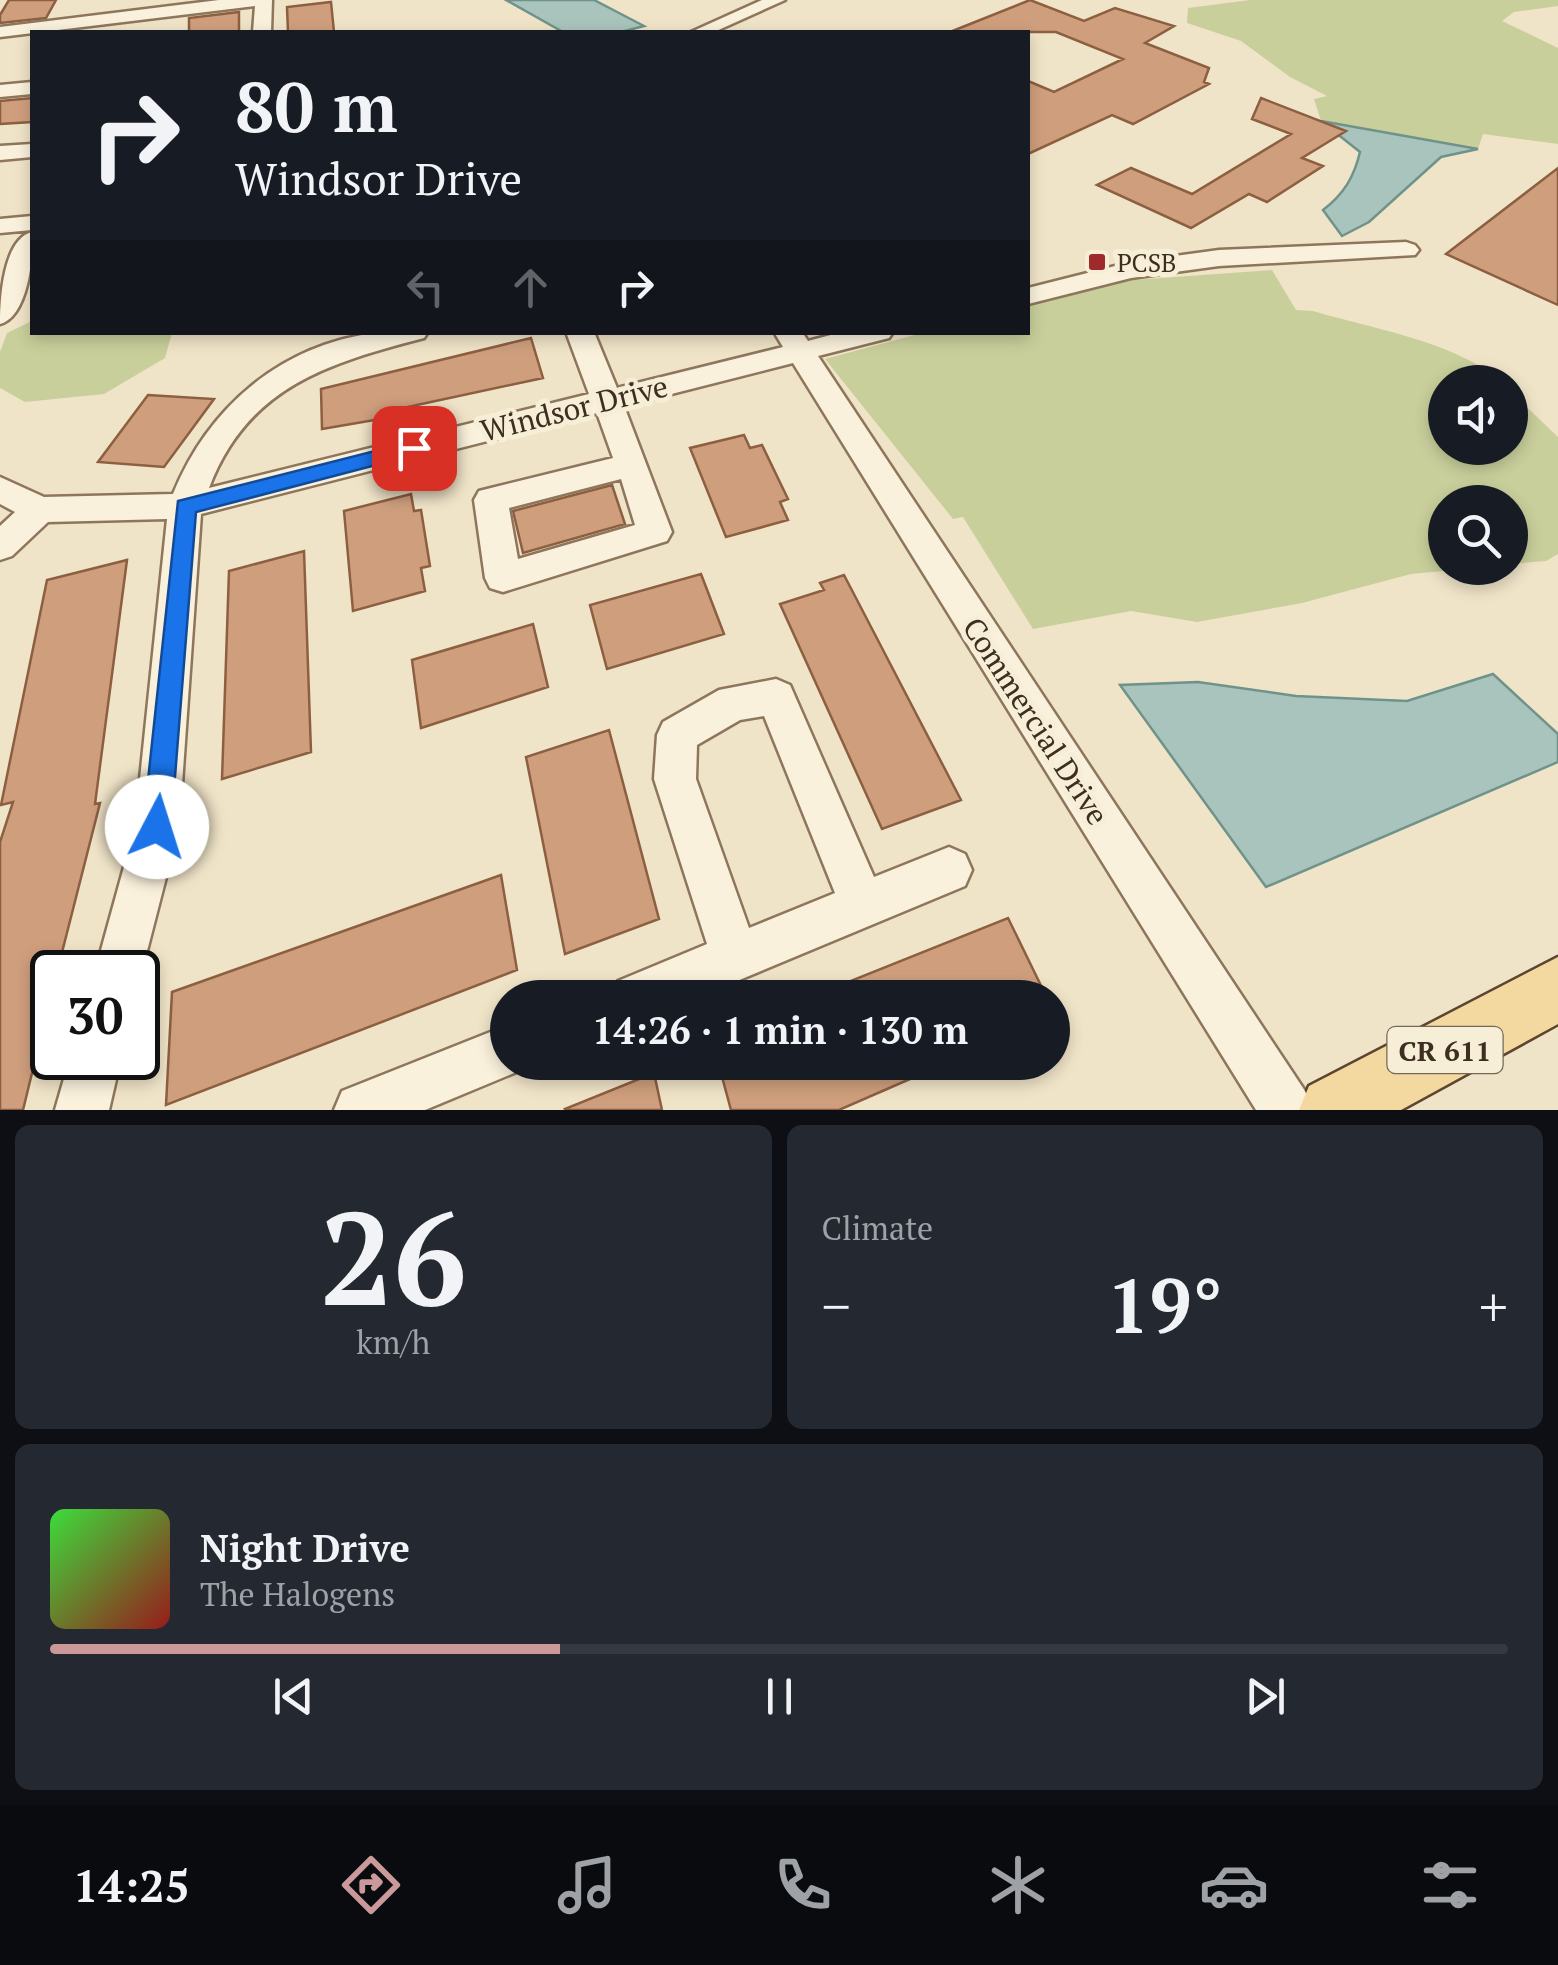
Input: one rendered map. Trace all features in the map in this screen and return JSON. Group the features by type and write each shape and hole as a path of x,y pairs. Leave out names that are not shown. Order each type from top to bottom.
{"main road":[{"name":"CR 611","path":"1332,1110 1558,989"}],"street":[{"path":"0,32 263,0 262,30"},
{"path":"705,30 777,0"},
{"path":"0,90 30,88"},
{"path":"0,153 30,151"},
{"path":"0,226 30,222"},
{"path":"0,316 30,244"},
{"path":"1030,295 1131,270 1218,258 1406,250"},
{"path":"125,950 157,827 185,506 196,470 221,432 266,386 316,357 402,335"},
{"path":"581,335 632,465 655,532 503,578 491,500 632,465"},
{"name":"Windsor Drive","path":"0,489 40,510 185,506 606,400 794,342 854,335"},
{"name":"Commercial Drive","path":"794,342 1286,1110"},
{"path":"0,546 40,510"},
{"path":"735,956 675,779 677,735 733,703 776,697 862,904"},
{"path":"678,980 948,870"},
{"path":"361,1110 490,1057"},
{"path":"82,1110 90,1080"}],"green space":[{"path":"1250,0 1558,0 1558,6 1514,12 1502,21 1558,48 1558,144 1483,134 1478,149 1321,121 1314,99 1327,96 1290,77 1241,41 1187,23 1188,8"},
{"path":"1272,270 1296,310 1386,330 1462,356 1478,365 1428,365 1428,465 1528,465 1528,408 1558,437 1558,554 1546,561 1528,562 1528,485 1428,485 1428,572 1302,603 1197,622 1131,611 1033,629 963,517 953,519 825,359 915,335 1030,335 1030,306 1133,280"},
{"path":"30,322 30,335 171,335 165,358 104,394 25,402 0,388 0,352 7,333"}],"water":[{"path":"506,0 594,0 644,26 629,30 559,30"},
{"path":"1321,121 1478,149 1441,157 1369,222 1342,236 1323,210 1347,184 1360,152"},
{"path":"1493,674 1558,734 1558,762 1266,887 1120,685 1198,682 1296,696 1407,701"}],"building":[{"path":"9,0 56,0 46,18 0,23"},
{"path":"1030,0 1084,21 1115,8 1174,26 1145,43 1209,68 1204,82 1209,84 1133,124 1112,115 1030,153 1030,82 1054,92 1123,59 1056,32 955,30"},
{"path":"331,2 334,30 288,30 287,7"},
{"path":"239,12 239,30 189,30 189,18"},
{"path":"30,98 30,122 0,124 0,101"},
{"path":"1261,98 1346,131 1302,158 1323,166 1267,202 1249,194 1191,228 1097,185 1131,168 1192,194 1291,134 1252,119"},
{"path":"1558,168 1558,305 1446,254"},
{"path":"531,338 543,378 403,408 404,415 322,429 321,389"},
{"path":"148,395 214,399 164,467 98,462"},
{"path":"744,435 750,448 762,445 788,499 780,502 788,520 726,537 690,448"},
{"path":"612,485 625,524 523,553 513,511"},
{"path":"411,494 414,511 421,510 430,566 421,568 425,591 353,611 344,511"},
{"path":"304,551 311,752 222,779 229,571"},
{"path":"127,560 95,804 100,803 63,950 30,950 30,1080 23,1110 0,1110 0,842 13,802 1,805 47,580"},
{"path":"701,574 724,634 607,669 590,605"},
{"path":"844,575 961,800 882,829 780,604 824,590 820,583"},
{"path":"533,624 548,687 421,728 412,660"},
{"path":"609,730 659,919 565,954 526,757"},
{"path":"501,875 517,970 166,1105 172,992"},
{"path":"1008,918 1038,980 853,980"},
{"path":"637,1080 656,1080 662,1110 566,1110"},
{"path":"723,1080 908,1080 839,1110 731,1110"}],"place":[{"name":"PCSB","path":"1097,262"}],"route":[{"path":"157,827 185,506 414,448"}]}
